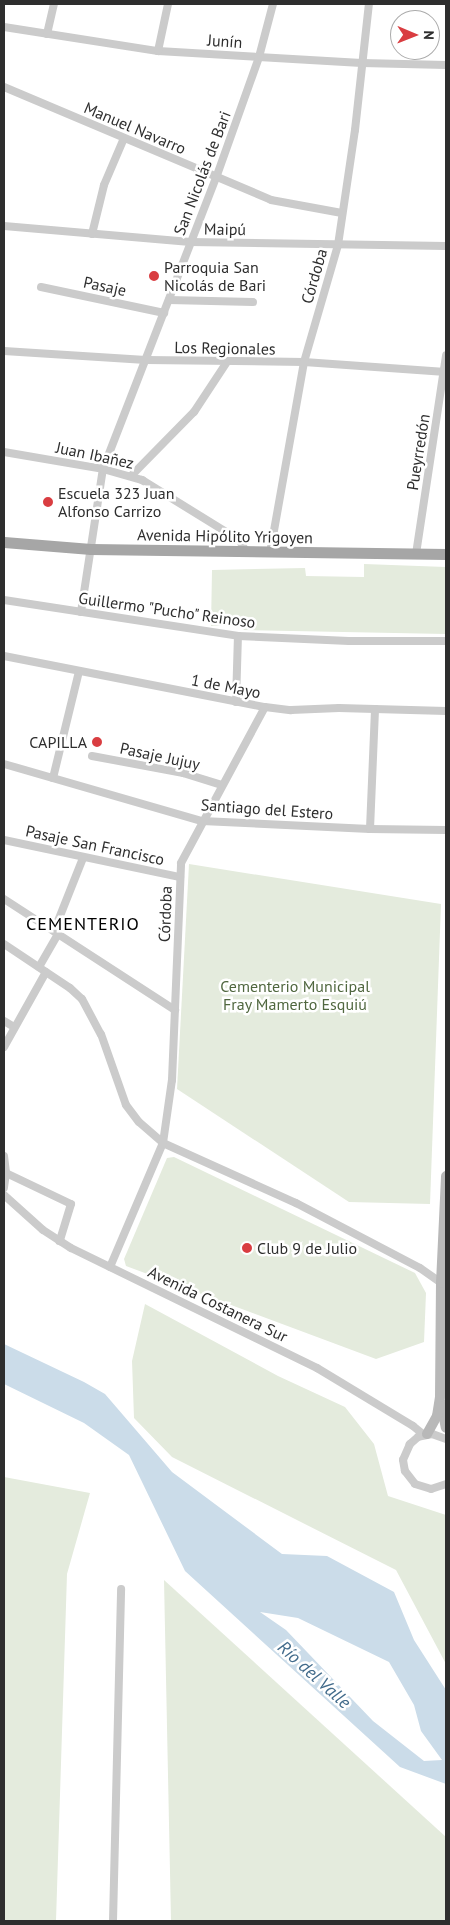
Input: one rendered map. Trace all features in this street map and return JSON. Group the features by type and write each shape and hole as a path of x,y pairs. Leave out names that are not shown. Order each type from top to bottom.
{"main road":[{"name":"Avenida Hipólito Yrigoyen","path":"5,542 91,550 446,554"}],"street":[{"path":"47,34 54,4"},
{"path":"158,50 168,4"},
{"name":"San Nicolás de Bari","path":"81,612 104,469 216,178 260,57 273,4"},
{"name":"Córdoba","path":"270,553 304,362 338,245 368,4"},
{"name":"Junín","path":"4,27 158,50 362,63 446,65"},
{"name":"Manuel Navarro","path":"4,87 271,200 342,213"},
{"path":"92,234 104,185 124,138"},
{"name":"Maipú","path":"4,226 190,242 446,246"},
{"name":"Pasaje","path":"41,287 164,313"},
{"path":"169,300 253,302"},
{"name":"Los Regionales","path":"4,351 146,360 304,362 445,372"},
{"name":"Pueyrredón","path":"416,554 446,356"},
{"path":"131,476 194,412 227,362"},
{"name":"Juan Ibañez","path":"4,452 104,469 142,480 239,540 247,553"},
{"name":"Guillermo \"Pucho\" Reinoso","path":"4,600 238,636 349,641 446,641"},
{"path":"236,702 238,636"},
{"name":"1 de Mayo","path":"4,656 265,708 291,710 375,709 446,711"},
{"path":"53,778 79,670"},
{"name":"Córdoba","path":"110,1267 163,1142 172,1080 181,863 202,821 265,708"},
{"path":"370,829 375,709"},
{"name":"Pasaje Jujuy","path":"92,756 183,773 222,785"},
{"name":"Santiago del Estero","path":"4,764 202,821 370,829 446,830"},
{"name":"Pasaje San Francisco","path":"4,840 180,877"},
{"path":"4,1047 43,970 83,858"},
{"path":"4,898 175,1010"},
{"path":"4,944 82,999 102,1034 126,1105 139,1122 163,1142 296,1203 420,1268 444,1284"},
{"path":"4,1021 14,1027"},
{"path":"4,1156 6,1173 4,1188"},
{"path":"6,1173 71,1204 60,1241"},
{"path":"425,1435 437,1416 443,1381 446,1176"},
{"name":"Avenida Costanera Sur","path":"4,1195 44,1230 60,1241 317,1368 425,1435"},
{"path":"440,1397 446,1428"},
{"path":"446,1439 440,1435 425,1435 414,1440 406,1449 404,1460 405,1471 411,1481 420,1487 431,1489 446,1484"},
{"path":"113,1921 121,1589"}],"green space":[{"path":"364,564 446,567 446,634 244,630 240,625 211,626 212,570 305,568 306,576 364,577"},
{"name":"Cementerio Municipal Fray Mamerto Esquiú","path":"189,864 441,904 430,1204 349,1202 177,1089"},
{"name":"Club 9 de Julio","path":"174,1157 415,1273 426,1293 424,1342 376,1359 126,1266 124,1259 167,1158"},
{"path":"145,1304 278,1376 345,1407 374,1444 388,1496 446,1515 446,1664 396,1570 172,1457 134,1418 132,1361"},
{"path":"4,1477 90,1493 67,1574 56,1921 4,1921"},
{"path":"164,1580 446,1837 446,1921 171,1921"}],"water":[{"name":"Río del Valle","path":"4,1344 105,1394 172,1472 282,1554 327,1556 394,1592 414,1640 446,1690 446,1784 400,1767 185,1571 129,1455 84,1423 4,1384","holes":["260,1612 298,1618 389,1662 414,1705 421,1731 442,1760 424,1761 373,1721 286,1630"]}],"place":[{"name":"Parroquia San Nicolás de Bari","path":"154,276"},
{"name":"Escuela 323 Juan Alfonso Carrizo","path":"48,502"},
{"name":"CAPILLA","path":"97,742"},
{"name":"Club 9 de Julio","path":"247,1248"}],"district":[{"name":"CEMENTERIO","path":"83,924"}]}
